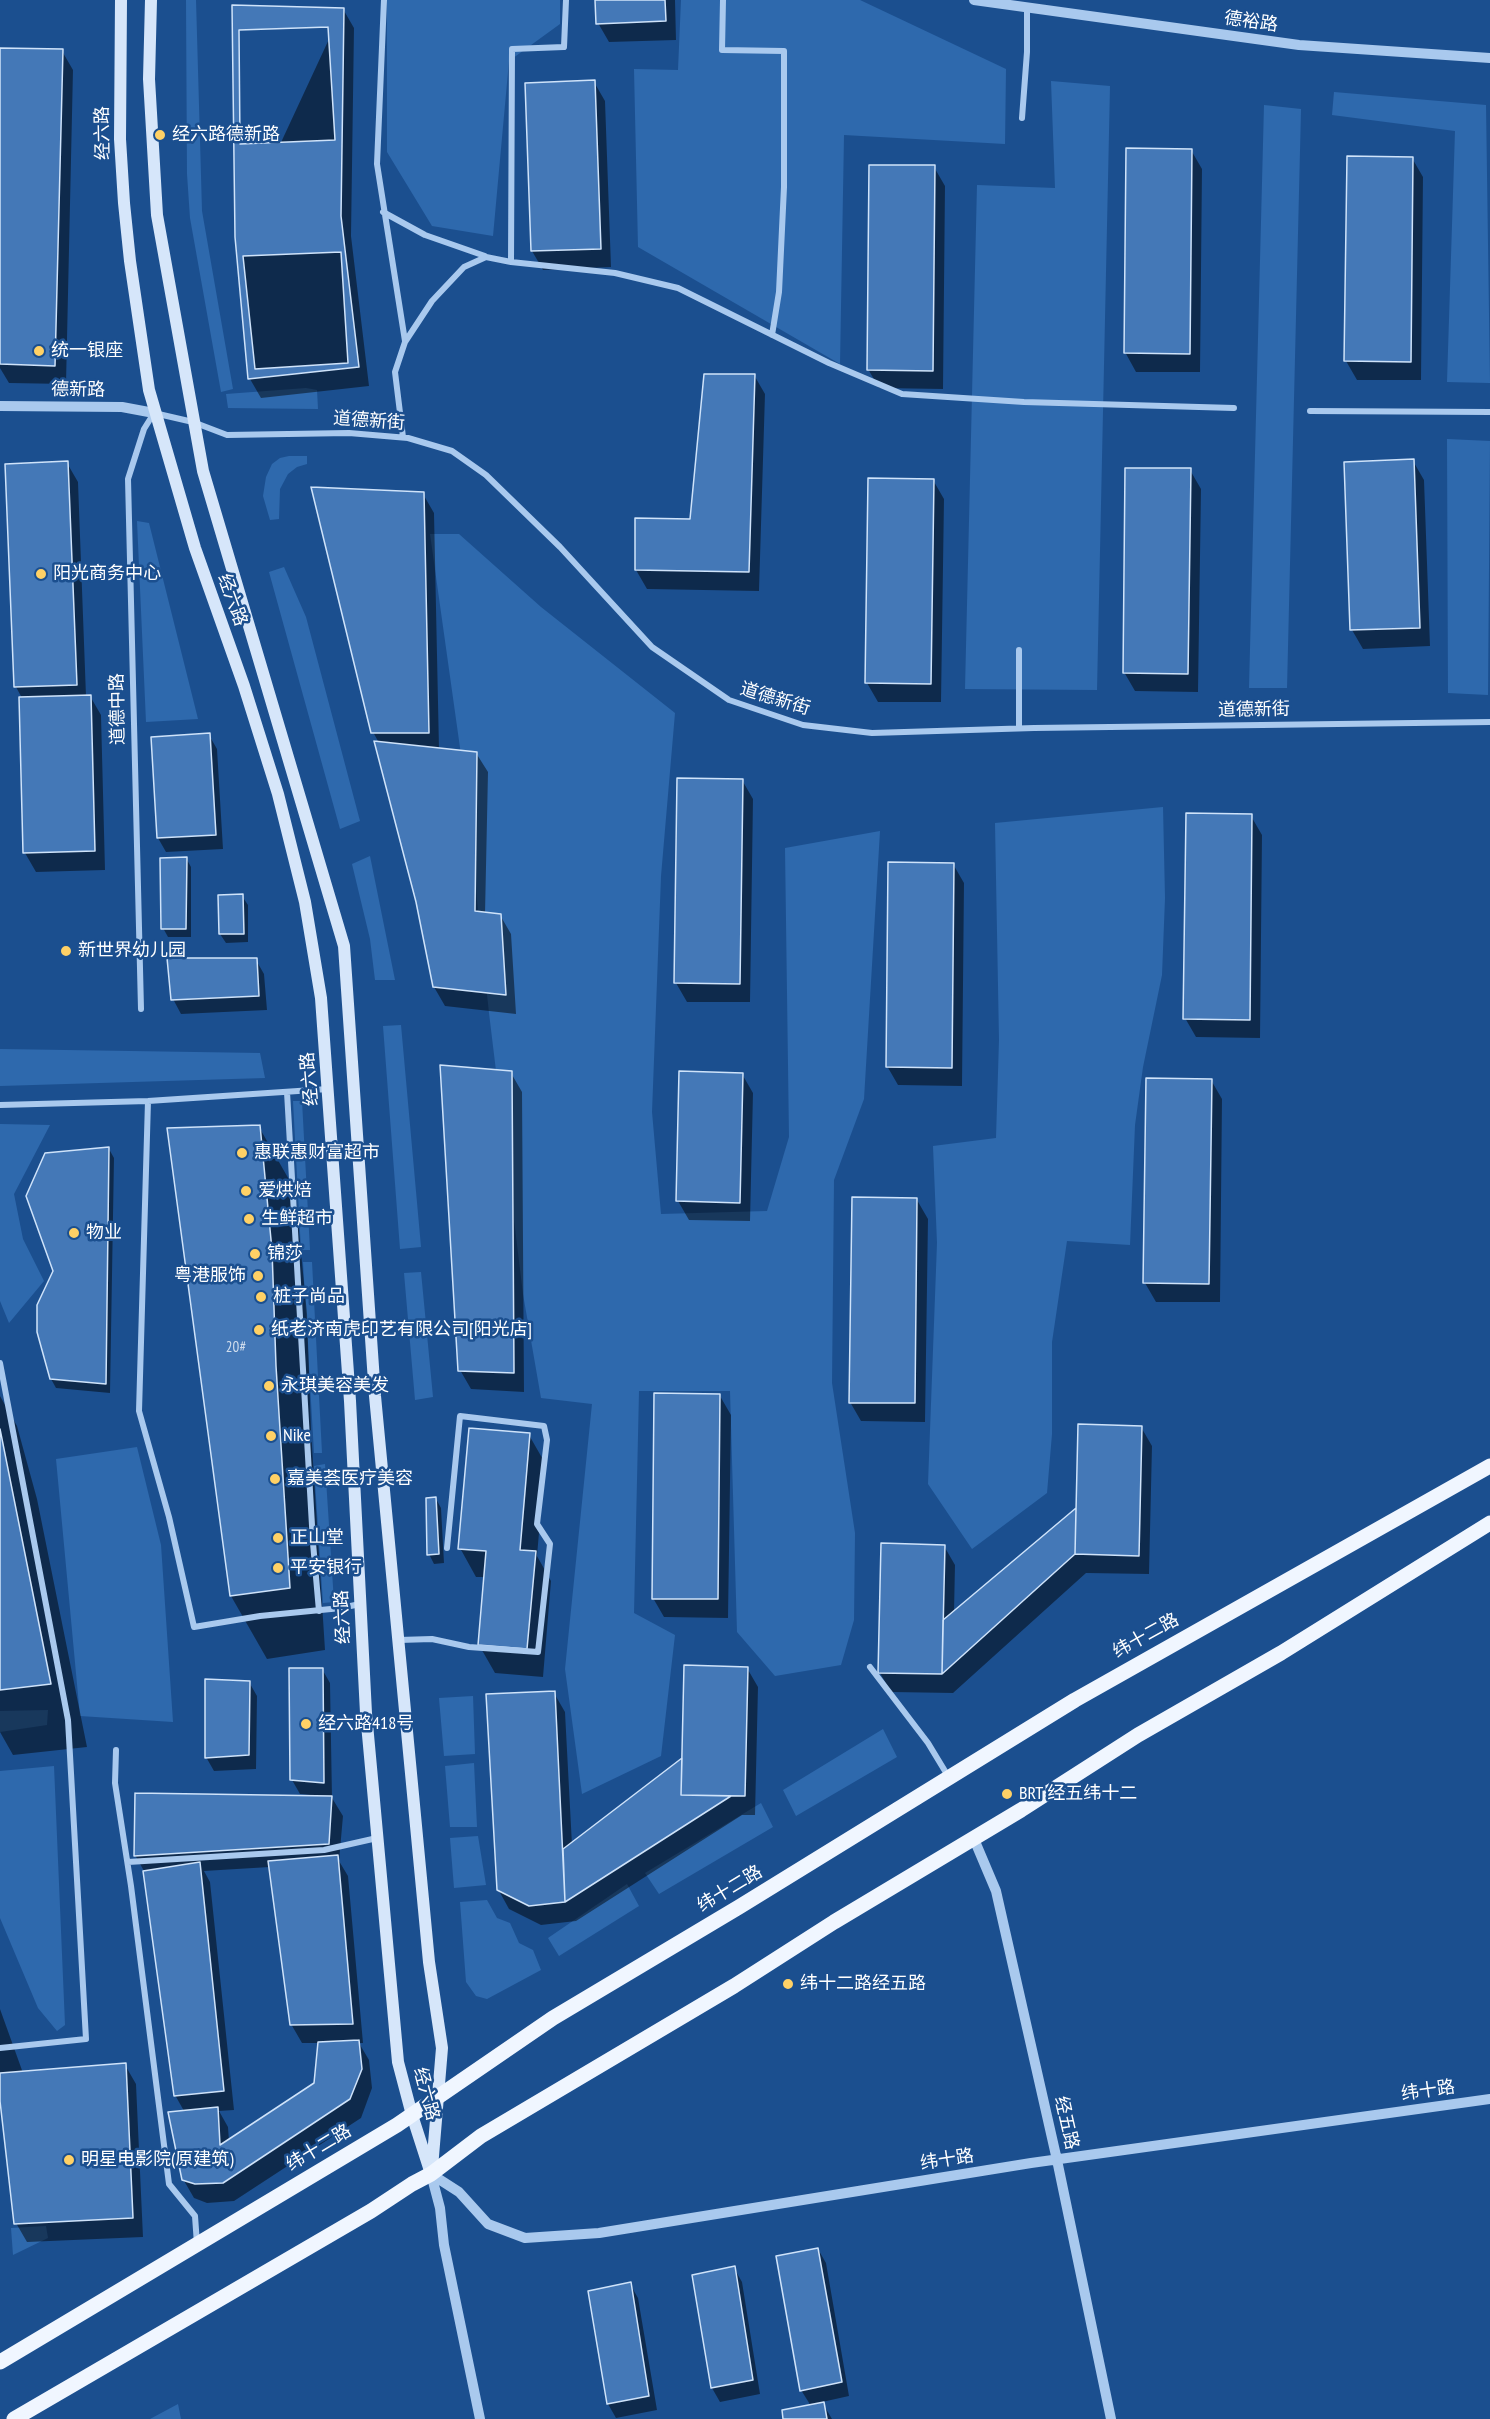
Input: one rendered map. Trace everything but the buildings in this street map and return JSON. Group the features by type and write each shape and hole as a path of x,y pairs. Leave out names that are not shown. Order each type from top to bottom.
{"main road":[{"name":"经六路","path":"121,0 120,139 124,203 130,261 154,413 195,548 244,686 278,794 305,902 321,998 329,1089 366,1713 398,2062 431,2174"},
{"name":"经六路","path":"151,0 149,79 157,215 193,423 203,471 344,946 375,1396 429,1962 442,2048 431,2174"},
{"name":"纬十二路","path":"0,2362 412,2115 553,2018 1105,1682 1490,1466"},
{"path":"14,2419 361,2217 431,2174 481,2136 734,1986 1138,1735 1281,1653 1490,1523"}],"street":[{"path":"384,0 377,164 405,342"},
{"path":"511,262 512,49 564,47 566,0"},
{"path":"723,0 722,50 784,51 784,187 779,292 772,335"},
{"name":"德裕路","path":"974,0 1299,45 1490,57"},
{"path":"1022,118 1027,52 1027,8"},
{"path":"383,212 426,235 486,256 511,262 615,273 678,288 829,363 902,394 1024,402 1234,408"},
{"path":"403,437 395,372 405,342 432,301 464,267 486,256"},
{"name":"德新路","path":"0,406 122,407 154,413"},
{"path":"1310,411 1490,412"},
{"name":"道德新街","path":"154,413 227,435 349,433 403,437 452,451 486,475 560,547 652,647 729,700 803,725 872,733 1019,728 1490,722"},
{"name":"道德中路","path":"141,1009 128,479 144,429 154,413"},
{"path":"1019,650 1019,728"},
{"path":"0,1105 148,1101 329,1089"},
{"path":"287,1092 313,1543 319,1611"},
{"path":"148,1101 139,1411 169,1517 195,1627 260,1616 319,1611 360,1604"},
{"path":"0,1363 68,1720 86,2039 0,2048"},
{"path":"399,1640 432,1639 469,1647 538,1652 550,1544 537,1524 547,1440 544,1426 460,1416 447,1548"},
{"path":"870,1667 928,1743 948,1777"},
{"path":"116,1750 116,1783 170,2184 195,2216 197,2244"},
{"path":"128,1862 324,1850 378,1838"},
{"name":"经五路","path":"974,1839 996,1891 1057,2160 1111,2419"},
{"name":"纬十路","path":"431,2174 459,2192 488,2224 525,2238 599,2233 1057,2160 1490,2099"},
{"name":"经六路","path":"431,2174 440,2208 444,2245 480,2419"}],"shaded area":[{"path":"186,0 196,0 202,211 233,389 221,392 190,218 187,174"},
{"path":"387,0 560,0 560,24 509,61 493,236 432,226 387,152"},
{"path":"681,0 860,0 1006,69 1005,144 844,135 840,364 638,247 634,69 678,70"},
{"path":"1051,81 1110,86 1097,690 965,689 977,185 1055,188"},
{"path":"1334,92 1486,105 1490,383 1447,382 1455,131 1332,115"},
{"path":"1264,105 1301,109 1287,688 1249,688"},
{"path":"306,388 317,390 318,409 228,408 226,394"},
{"path":"1447,439 1490,441 1488,695 1448,693"},
{"path":"307,456 307,464 297,467 288,474 280,489 279,519 270,520 263,496 266,477 272,464 280,458"},
{"path":"137,521 149,523 198,719 146,722"},
{"path":"430,534 459,534 541,607 675,713 661,876 652,1112 661,1214 767,1211 789,1137 785,848 880,831 864,1099 834,1180 832,1383 855,1533 854,1620 841,1665 775,1676 737,1632 730,1391 639,1391 634,1613 675,1635 661,1756 582,1794 565,1669 592,1404 541,1398 523,1294 489,1013 463,769"},
{"path":"284,567 306,617 360,821 340,829 269,572"},
{"path":"1163,807 1165,898 1162,975 1143,1067 1135,1125 1130,1245 1067,1241 1052,1342 1052,1434 1047,1493 972,1549 928,1484 937,1243 933,1146 996,1138 999,1040 995,823"},
{"path":"370,856 395,980 375,980 370,939 352,864"},
{"path":"401,1025 421,1247 400,1249 383,1026"},
{"path":"0,1049 260,1053 265,1078 0,1086"},
{"path":"293,1101 302,1101 310,1250 301,1250"},
{"path":"0,1124 50,1125 14,1194 23,1239 44,1281 9,1323 0,1301"},
{"path":"303,1262 312,1262 322,1453 314,1453"},
{"path":"421,1272 433,1397 415,1400 404,1273"},
{"path":"137,1447 161,1545 173,1722 80,1716 56,1459"},
{"path":"325,1464 334,1602 323,1603 314,1466"},
{"path":"473,1696 475,1754 444,1756 439,1698"},
{"path":"48,1710 47,1725 0,1732 0,1711"},
{"path":"883,1729 897,1757 796,1816 783,1790"},
{"path":"474,1763 477,1827 450,1827 445,1766"},
{"path":"54,1766 65,2025 57,2031 38,2008 0,1918 0,1771"},
{"path":"761,1803 773,1827 659,1894 645,1873"},
{"path":"478,1836 486,1885 454,1888 450,1838"},
{"path":"627,1884 639,1906 559,1956 548,1938"},
{"path":"487,1900 497,1918 510,1923 519,1943 533,1950 541,1970 487,1999 476,1996 466,1982 460,1902"},
{"path":"46,2226 48,2238 13,2255 11,2228"},
{"path":"178,2404 181,2419 150,2419"}],"place":[{"name":"经六路德新路","path":"160,135"},
{"name":"统一银座","path":"39,351"},
{"name":"阳光商务中心","path":"41,574"},
{"name":"新世界幼儿园","path":"66,951"},
{"name":"惠联惠财富超市","path":"242,1153"},
{"name":"爱烘焙","path":"246,1191"},
{"name":"生鲜超市","path":"249,1219"},
{"name":"物业","path":"74,1233"},
{"name":"锦莎","path":"255,1254"},
{"name":"粤港服饰","path":"258,1276"},
{"name":"桩子尚品","path":"261,1297"},
{"name":"纸老济南虎印艺有限公司[阳光店]","path":"259,1330"},
{"name":"永琪美容美发","path":"269,1386"},
{"name":"Nike","path":"271,1436"},
{"name":"嘉美荟医疗美容","path":"275,1479"},
{"name":"正山堂","path":"278,1538"},
{"name":"平安银行","path":"278,1568"},
{"name":"经六路418号","path":"306,1724"},
{"name":"BRT 经五纬十二","path":"1007,1794"},
{"name":"纬十二路经五路","path":"788,1984"},
{"name":"明星电影院(原建筑)","path":"69,2160"}]}
